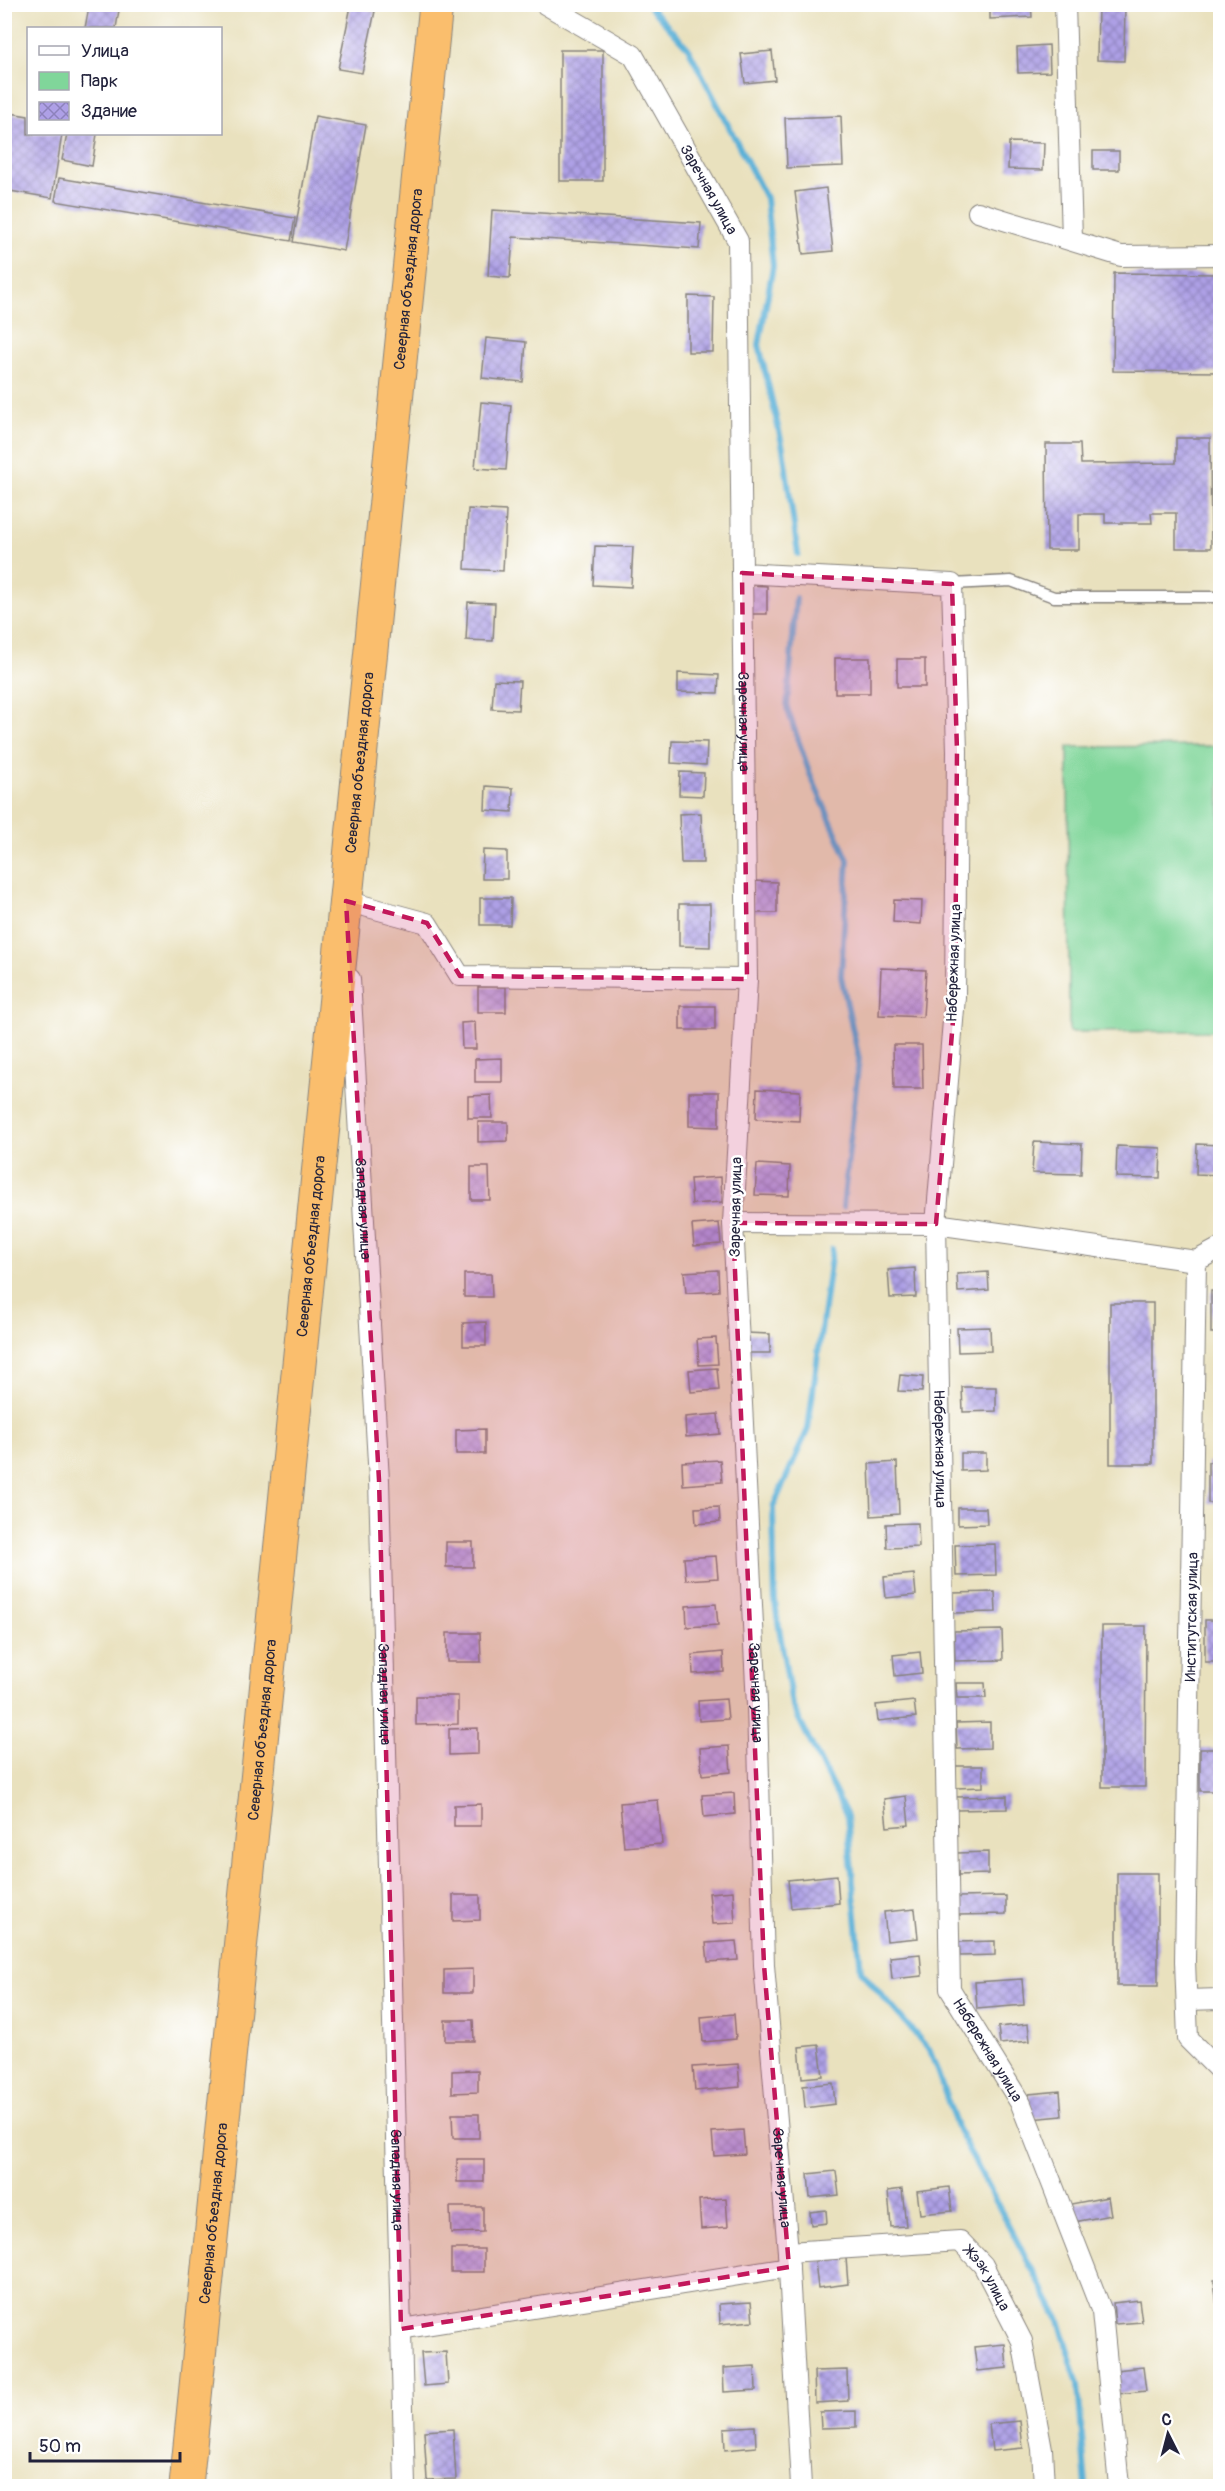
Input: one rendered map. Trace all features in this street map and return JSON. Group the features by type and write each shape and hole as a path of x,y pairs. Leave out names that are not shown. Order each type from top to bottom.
{"highway":[{"name":"Северная объездная дорога","path":"186,2487 436,4"}],"street":[{"name":"Заречная улица","path":"545,4 633,55 738,241 747,979 733,1223 757,1705 764,1965 788,2259 801,2487"},
{"path":"1065,4 1072,239"},
{"path":"978,212 1072,239 1121,256 1221,255"},
{"path":"742,573 952,584"},
{"name":"Набережная улица","path":"952,584 957,751 955,997 936,1224 950,1989 1021,2104 1102,2312 1119,2487"},
{"path":"346,901 427,923 460,976 747,979"},
{"name":"Западная улица","path":"346,901 380,1480 405,2487"},
{"path":"733,1223 936,1224 1196,1261 1221,1248"},
{"name":"Институтская улица","path":"1196,1261 1185,1961 1188,2039 1221,2071"},
{"path":"1187,2000 1221,1998"},
{"name":"Жээк улица","path":"401,2329 788,2259 960,2241 983,2265 1022,2341 1042,2449 1044,2487"}],"lane":[{"path":"952,584 1011,581 1054,597 1221,597"}],"highlighted area":[{"path":"742,573 952,584 957,751 955,997 936,1224 733,1223 764,1965 789,2267 401,2329 379,1480 346,901 427,923 460,976 747,979"}],"green space":[{"path":"1220,746 1220,1031 1069,1032 1068,747"}],"building":[{"path":"84,4 120,4 116,27 85,27 89,7"},
{"path":"990,4 1031,4 1032,17 990,19"},
{"path":"1098,4 1125,4 1124,61 1097,60"},
{"path":"351,6 375,11 362,73 338,69"},
{"path":"1049,45 1050,72 1018,73 1017,47"},
{"path":"560,50 603,50 603,181 560,181"},
{"path":"772,51 775,80 745,83 741,54"},
{"path":"4,112 27,116 27,135 62,135 52,198 4,190"},
{"path":"315,116 366,125 344,251 293,242"},
{"path":"841,116 843,166 787,168 785,118"},
{"path":"67,135 97,135 92,166 62,160"},
{"path":"1009,142 1044,143 1043,170 1008,169"},
{"path":"1093,151 1119,151 1119,170 1093,170"},
{"path":"59,178 295,218 291,241 55,201"},
{"path":"826,188 833,251 803,254 795,192"},
{"path":"492,210 701,223 699,249 513,237 510,278 488,276"},
{"path":"1114,273 1220,274 1220,372 1113,371"},
{"path":"688,296 714,297 713,352 688,352"},
{"path":"486,338 526,342 523,382 482,378"},
{"path":"481,402 511,405 506,470 475,468"},
{"path":"1176,438 1210,438 1211,548 1176,548 1176,513 1151,513 1152,523 1105,523 1105,514 1079,514 1079,550 1047,550 1046,444 1080,444 1081,464 1176,463"},
{"path":"468,509 506,511 503,571 465,569"},
{"path":"595,546 633,547 631,587 593,585"},
{"path":"748,585 767,586 767,614 748,614"},
{"path":"468,602 495,603 493,641 466,640"},
{"path":"835,658 870,658 870,693 835,693"},
{"path":"897,659 925,659 925,687 897,687"},
{"path":"678,673 719,675 718,693 678,692"},
{"path":"494,680 520,681 518,710 492,709"},
{"path":"672,741 707,742 706,765 671,763"},
{"path":"680,772 704,773 703,796 679,795"},
{"path":"486,786 513,788 512,812 485,810"},
{"path":"701,813 703,863 681,863 679,814"},
{"path":"483,850 507,851 507,879 482,879"},
{"path":"752,881 777,882 777,913 752,913"},
{"path":"480,898 511,898 510,925 480,925"},
{"path":"894,900 922,901 921,924 893,922"},
{"path":"679,904 710,904 710,947 679,946"},
{"path":"881,968 926,970 923,1017 879,1015"},
{"path":"478,987 506,987 506,1012 478,1012"},
{"path":"680,1006 715,1006 715,1030 680,1030"},
{"path":"475,1022 476,1049 462,1049 461,1023"},
{"path":"893,1045 922,1045 923,1089 894,1089"},
{"path":"502,1058 502,1082 475,1082 475,1059"},
{"path":"757,1089 800,1091 799,1121 756,1119"},
{"path":"689,1092 719,1092 719,1127 689,1126"},
{"path":"491,1095 492,1118 468,1118 468,1096"},
{"path":"478,1122 508,1122 508,1141 478,1142"},
{"path":"1034,1142 1082,1144 1081,1174 1032,1173"},
{"path":"1197,1144 1220,1145 1220,1175 1196,1174"},
{"path":"1117,1146 1161,1148 1160,1178 1116,1177"},
{"path":"757,1164 790,1166 789,1196 755,1195"},
{"path":"471,1167 489,1167 490,1200 471,1200"},
{"path":"721,1177 722,1202 692,1204 690,1179"},
{"path":"719,1223 721,1244 694,1246 692,1225"},
{"path":"915,1268 916,1297 890,1298 888,1270"},
{"path":"718,1270 719,1291 686,1293 684,1272"},
{"path":"988,1272 989,1290 958,1292 957,1274"},
{"path":"464,1274 491,1274 492,1297 464,1297"},
{"path":"1211,1291 1220,1291 1220,1333 1211,1333"},
{"path":"1110,1303 1153,1303 1153,1464 1110,1464"},
{"path":"486,1322 486,1346 463,1346 463,1323"},
{"path":"990,1327 991,1351 958,1352 957,1328"},
{"path":"745,1333 770,1334 770,1353 745,1353"},
{"path":"716,1338 718,1364 699,1365 697,1339"},
{"path":"717,1368 719,1390 691,1392 689,1370"},
{"path":"900,1375 923,1377 922,1392 898,1391"},
{"path":"962,1387 996,1387 996,1411 963,1412"},
{"path":"718,1414 720,1434 686,1437 685,1417"},
{"path":"485,1429 485,1454 456,1454 456,1430"},
{"path":"961,1453 986,1453 986,1470 961,1471"},
{"path":"720,1460 722,1482 683,1485 682,1462"},
{"path":"897,1462 899,1514 871,1516 869,1464"},
{"path":"1208,1462 1220,1462 1220,1503 1208,1503"},
{"path":"719,1507 720,1522 696,1524 695,1508"},
{"path":"958,1508 986,1508 987,1524 958,1525"},
{"path":"918,1523 919,1547 887,1548 886,1524"},
{"path":"446,1542 473,1542 473,1567 446,1567"},
{"path":"995,1544 996,1575 956,1576 955,1545"},
{"path":"716,1556 718,1578 686,1580 684,1558"},
{"path":"914,1574 916,1595 886,1598 884,1577"},
{"path":"995,1592 996,1612 952,1613 951,1593"},
{"path":"716,1604 718,1625 687,1627 686,1606"},
{"path":"1205,1620 1220,1620 1220,1662 1205,1662"},
{"path":"1102,1626 1146,1626 1145,1787 1102,1787"},
{"path":"1002,1630 1003,1660 955,1661 954,1631"},
{"path":"447,1633 480,1633 481,1662 447,1662"},
{"path":"723,1652 724,1672 693,1674 692,1655"},
{"path":"920,1652 922,1673 895,1676 893,1655"},
{"path":"956,1683 985,1683 986,1698 957,1698"},
{"path":"416,1696 458,1696 458,1724 416,1725"},
{"path":"726,1699 728,1719 699,1721 698,1701"},
{"path":"914,1701 916,1717 878,1721 876,1705"},
{"path":"990,1722 990,1748 957,1749 956,1723"},
{"path":"478,1728 478,1754 449,1755 449,1729"},
{"path":"729,1746 731,1772 702,1775 700,1748"},
{"path":"1200,1749 1220,1749 1220,1791 1200,1791"},
{"path":"955,1766 983,1766 983,1787 956,1788"},
{"path":"734,1793 735,1814 704,1817 702,1795"},
{"path":"906,1796 909,1825 887,1827 884,1799"},
{"path":"1007,1796 1007,1809 956,1810 956,1797"},
{"path":"658,1800 662,1844 624,1847 620,1803"},
{"path":"481,1804 481,1826 454,1826 454,1805"},
{"path":"988,1852 988,1874 958,1875 957,1853"},
{"path":"1117,1873 1158,1873 1158,1986 1117,1986"},
{"path":"837,1875 839,1903 791,1908 788,1880"},
{"path":"733,1891 735,1923 712,1924 709,1893"},
{"path":"453,1895 480,1895 480,1920 453,1921"},
{"path":"1006,1896 1006,1914 958,1915 958,1897"},
{"path":"915,1909 918,1938 887,1941 884,1912"},
{"path":"1216,1931 1220,1931 1220,1957 1219,1957"},
{"path":"736,1941 738,1960 708,1962 706,1943"},
{"path":"995,1941 995,1955 960,1956 959,1942"},
{"path":"920,1954 922,1976 892,1979 890,1957"},
{"path":"473,1969 473,1993 444,1993 444,1970"},
{"path":"1022,1979 1024,2005 977,2009 975,1982"},
{"path":"734,2014 736,2039 703,2042 701,2017"},
{"path":"445,2020 473,2020 474,2041 445,2041"},
{"path":"1028,2024 1030,2041 1000,2044 998,2027"},
{"path":"819,2045 823,2076 802,2078 799,2047"},
{"path":"738,2064 740,2087 695,2091 693,2067"},
{"path":"478,2070 478,2092 452,2093 452,2071"},
{"path":"833,2083 835,2104 805,2108 803,2086"},
{"path":"1060,2091 1062,2116 1031,2119 1029,2094"},
{"path":"452,2114 479,2114 479,2138 453,2138"},
{"path":"743,2130 745,2154 714,2156 712,2132"},
{"path":"457,2159 484,2159 484,2182 457,2182"},
{"path":"836,2171 839,2195 810,2198 808,2174"},
{"path":"949,2187 952,2211 920,2214 917,2191"},
{"path":"902,2189 906,2226 891,2227 888,2191"},
{"path":"1108,2197 1111,2215 1074,2222 1071,2204"},
{"path":"726,2198 728,2227 701,2229 699,2200"},
{"path":"450,2207 483,2207 483,2232 451,2233"},
{"path":"826,2210 827,2223 811,2225 810,2212"},
{"path":"451,2249 484,2249 484,2272 451,2272"},
{"path":"846,2258 848,2284 818,2288 815,2261"},
{"path":"1220,2279 1220,2324 1219,2324 1214,2280"},
{"path":"1139,2300 1142,2322 1115,2324 1113,2303"},
{"path":"751,2302 753,2321 720,2324 719,2304"},
{"path":"1005,2344 1007,2368 977,2371 974,2347"},
{"path":"446,2352 448,2384 424,2386 421,2353"},
{"path":"755,2366 756,2390 724,2392 723,2368"},
{"path":"1143,2367 1146,2391 1118,2394 1116,2370"},
{"path":"847,2370 848,2401 815,2403 814,2371"},
{"path":"856,2411 856,2427 821,2428 820,2412"},
{"path":"1020,2421 1023,2448 992,2451 989,2424"},
{"path":"755,2426 756,2447 725,2450 724,2428"},
{"path":"453,2429 456,2479 427,2480 424,2431"}],"waterway":[{"path":"647,4 688,48 766,198 773,266 759,345 783,448 798,554"},
{"path":"796,598 787,708 810,774 848,860 841,976 859,1059 843,1207"},
{"path":"832,1249 808,1429 773,1507 775,1603 792,1705 847,1816 861,1971 930,2051 958,2130 1059,2320 1078,2385 1086,2486"}]}
